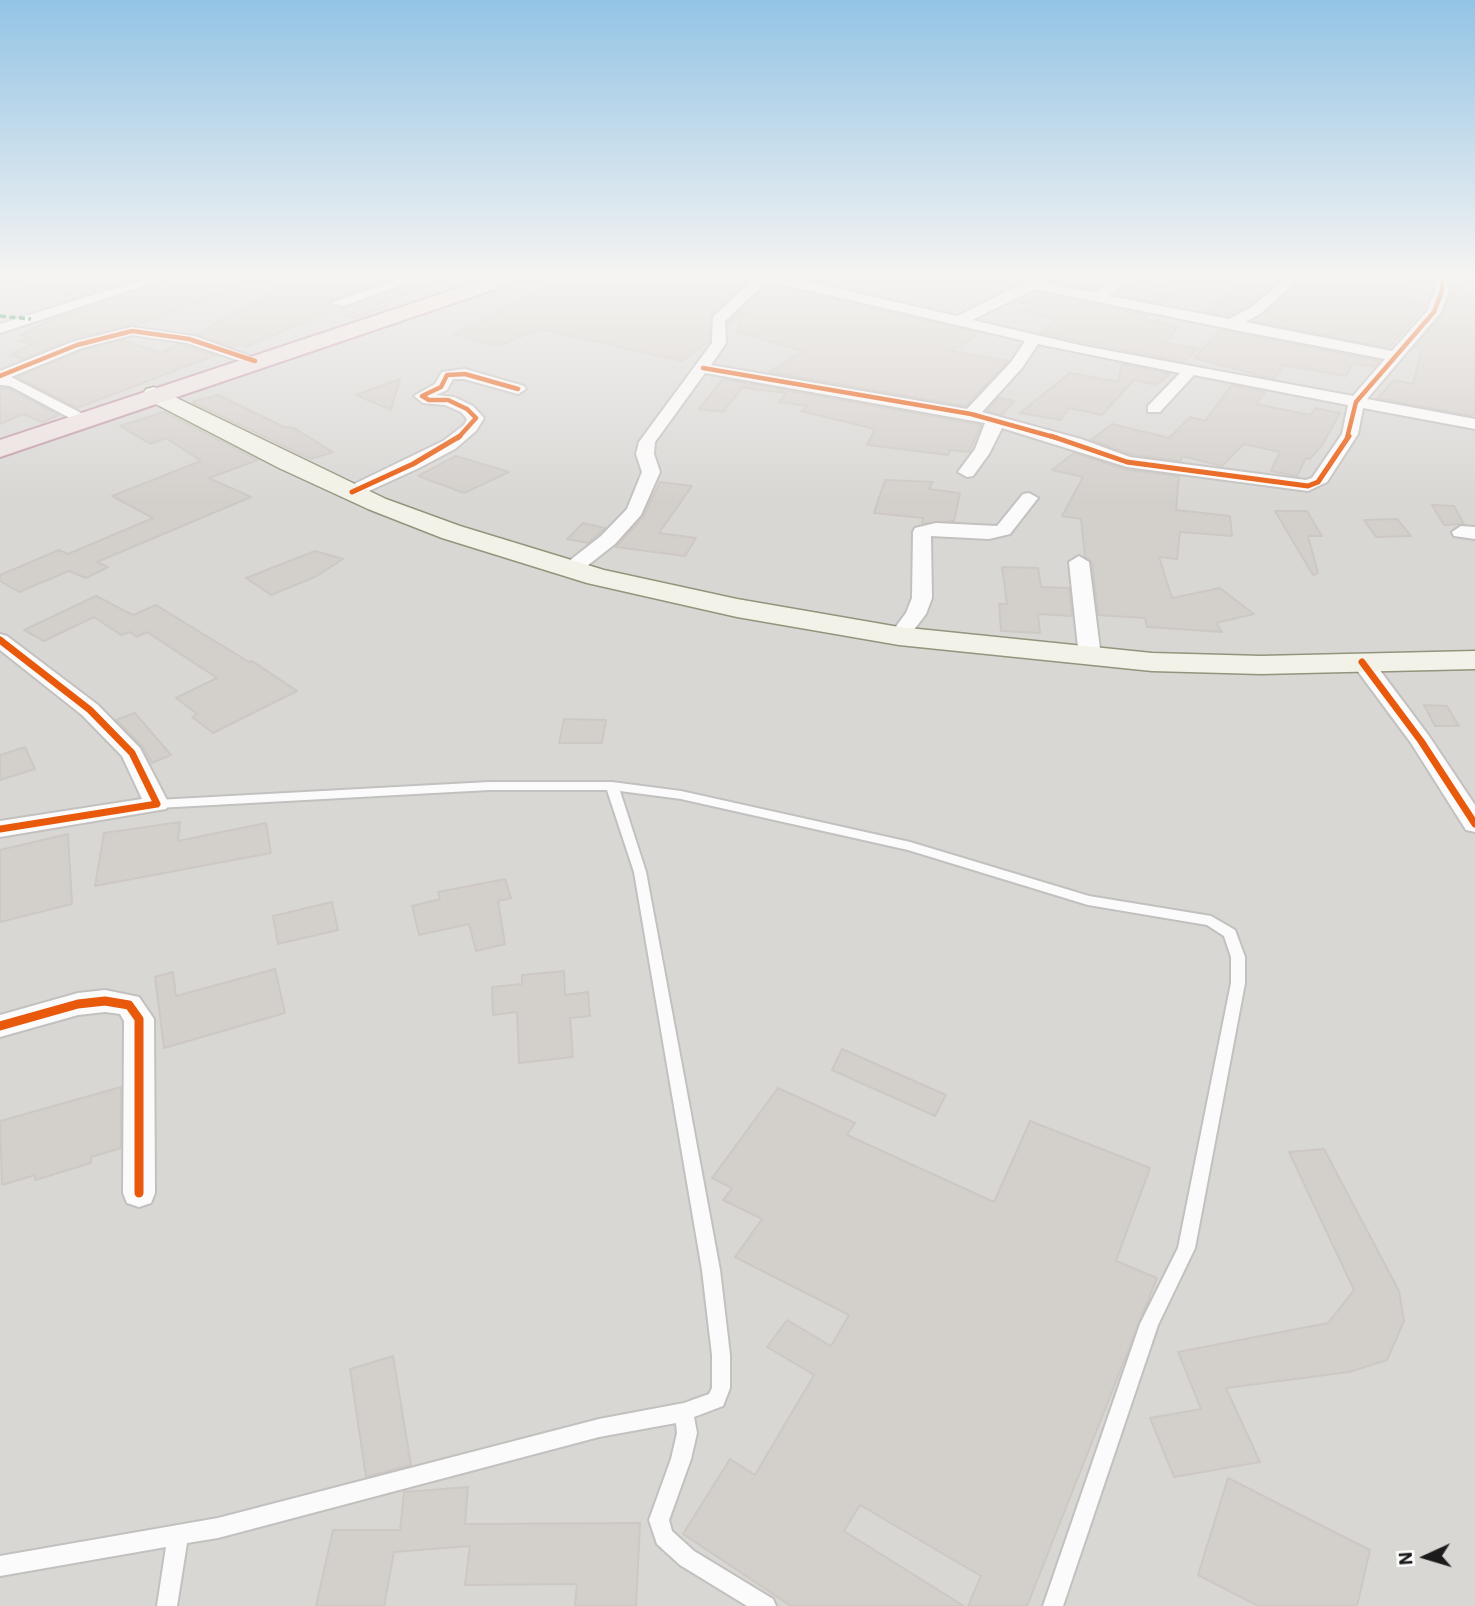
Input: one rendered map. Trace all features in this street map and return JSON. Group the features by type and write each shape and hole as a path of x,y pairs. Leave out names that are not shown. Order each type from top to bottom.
{"highway":[{"path":"0,449 279,353"}],"main road":[{"path":"154,394 352,492 495,548 702,601 899,636 1090,657 1261,665 1475,660"}],"street":[{"path":"0,378 58,353"},
{"path":"231,353 255,361"},
{"path":"571,569 608,540 635,510 651,471 645,454 647,442 713,353"},
{"path":"971,414 1017,365 1025,353"},
{"path":"1110,353 1475,424"},
{"path":"1377,353 1393,356"},
{"path":"703,368 971,414 1075,443 1127,462 1299,487 1318,482 1350,434 1356,402 1396,353"},
{"path":"1154,409 1192,369"},
{"path":"352,492 449,445 470,428 476,418 467,409 448,400 429,400 422,396 441,387 447,375 465,374 518,390"},
{"path":"0,378 14,382 81,419"},
{"path":"967,472 983,450 995,426 992,420"},
{"path":"899,636 919,608 922,598 922,532 936,529 989,533 1003,530 1029,498"},
{"path":"1079,562 1090,657"},
{"path":"0,640 90,710 124,745 149,782 157,804 0,829"},
{"path":"1362,662 1421,741 1475,824"},
{"path":"0,1026 78,1004 105,1001 129,1005 139,1019 139,1193"}],"lane":[{"path":"157,804 489,786 612,786 681,795 910,846 1088,900 1211,921 1230,933 1238,957 1238,983 1186,1248 1149,1324 1054,1606"},
{"path":"0,1566 218,1528 600,1427 684,1412 716,1400 721,1388 721,1355 711,1270 640,872 612,786"},
{"path":"684,1412 687,1433 681,1459 659,1520 664,1537 687,1558 766,1606"},
{"path":"167,1606 178,1535"}],"shaded area":[{"path":"0,353 1475,353 1475,1606 0,1606"}],"building":[{"path":"14,353 38,353 24,359 10,355"},
{"path":"76,353 216,355 77,408 17,377"},
{"path":"646,353 693,353 682,361"},
{"path":"800,353 963,353 1008,361 966,406 769,372"},
{"path":"1138,353 1193,353 1183,362"},
{"path":"1199,353 1338,353 1380,361 1375,367 1353,363 1346,376 1283,365 1274,379 1194,358"},
{"path":"1421,353 1475,353 1475,412 1472,416 1378,398 1394,380 1413,384"},
{"path":"1122,364 1170,374 1156,385 1134,380 1102,415 1069,408 1060,420 1020,413 1070,373 1118,382"},
{"path":"400,379 391,410 356,395"},
{"path":"723,379 746,383 723,412 699,409"},
{"path":"751,384 981,425 969,452 950,450 948,455 867,445 875,429 801,411 807,406 779,402 786,393 744,388"},
{"path":"1232,385 1265,392 1256,404 1311,415 1315,408 1340,413 1322,445 1310,459 1306,458 1297,476 1271,471 1280,452 1244,444 1222,466 1182,456 1181,461 1131,454 1091,440 1112,424 1169,438 1190,417 1205,421"},
{"path":"0,388 9,389 59,415 42,422 23,414 0,424"},
{"path":"218,395 284,427 294,428 333,452 311,459 192,402"},
{"path":"998,398 1014,401 1002,415 987,411"},
{"path":"164,412 258,460 209,478 251,497 97,562 108,567 86,578 69,571 19,592 0,581 0,575 59,550 68,554 153,518 112,496 201,461 166,438 150,444 120,426"},
{"path":"1074,453 1126,470 1179,476 1176,510 1230,516 1232,536 1180,532 1177,559 1159,557 1172,598 1220,588 1254,614 1216,623 1222,632 1147,627 1145,618 1098,615 1092,562 1085,557 1081,519 1062,516 1083,477 1052,470"},
{"path":"456,456 509,472 464,493 418,476"},
{"path":"885,480 933,482 929,489 960,493 954,521 922,524 923,518 874,513"},
{"path":"660,482 692,486 659,533 696,538 685,556 616,547 643,517"},
{"path":"1432,505 1454,506 1464,524 1444,525"},
{"path":"1275,511 1307,511 1322,536 1308,536 1318,573 1313,575"},
{"path":"1397,519 1411,536 1376,537 1364,520"},
{"path":"583,523 605,528 588,543 567,539"},
{"path":"315,551 343,559 315,577 271,595 246,578"},
{"path":"1002,567 1038,568 1041,587 1069,588 1072,616 1038,614 1040,633 1001,631 999,604 1007,604"},
{"path":"96,596 133,615 156,605 249,662 252,661 297,691 213,733 192,717 197,714 176,698 217,678 147,632 137,637 130,632 121,635 94,617 44,641 24,630"},
{"path":"1424,705 1447,706 1459,726 1435,726"},
{"path":"135,713 171,755 152,763 142,746 116,720"},
{"path":"564,719 606,720 602,743 559,743"},
{"path":"25,747 35,769 0,780 0,755"},
{"path":"180,822 178,841 266,823 271,853 95,886 104,833"},
{"path":"68,834 72,904 0,922 0,850"},
{"path":"505,879 511,898 498,901 505,944 476,951 469,924 419,935 412,906 440,899 438,892"},
{"path":"332,902 338,930 278,944 273,916"},
{"path":"275,969 285,1013 164,1048 155,977 173,972 176,996"},
{"path":"564,971 565,995 588,992 590,1016 570,1018 573,1057 519,1063 517,1012 493,1015 492,987 522,984 522,975"},
{"path":"842,1049 946,1095 935,1116 832,1070"},
{"path":"121,1087 121,1148 91,1157 91,1163 35,1180 35,1175 2,1185 0,1121"},
{"path":"778,1088 855,1123 847,1135 994,1202 1030,1121 1150,1168 1116,1261 1157,1278 1027,1606 968,1606 981,1576 860,1505 844,1531 964,1606 791,1606 683,1534 730,1459 755,1475 814,1375 767,1347 787,1320 831,1346 849,1315 735,1257 762,1219 723,1200 732,1188 712,1178"},
{"path":"1324,1149 1399,1291 1404,1321 1387,1360 1349,1372 1226,1388 1260,1462 1174,1477 1150,1418 1201,1409 1178,1352 1328,1323 1354,1290 1289,1152"},
{"path":"393,1356 411,1465 366,1477 350,1369"},
{"path":"1228,1478 1370,1550 1357,1606 1258,1606 1198,1575"},
{"path":"468,1487 465,1524 640,1523 636,1606 575,1606 577,1584 465,1585 470,1546 394,1552 384,1606 316,1606 333,1530 400,1530 404,1492"}],"cycle path":[{"path":"0,376 57,353"},
{"path":"231,353 255,361"},
{"path":"703,368 971,414 1075,443 1127,462 1308,486 1318,482 1350,434 1356,402 1399,353"},
{"path":"352,492 449,445 470,428 476,418 467,409 448,400 429,400 422,396 441,387 447,375 465,374 518,389"},
{"path":"0,640 90,710 132,753 157,804 0,829"},
{"path":"1362,662 1421,741 1475,824"},
{"path":"0,1026 78,1004 105,1001 129,1005 139,1019 139,1193"}]}
